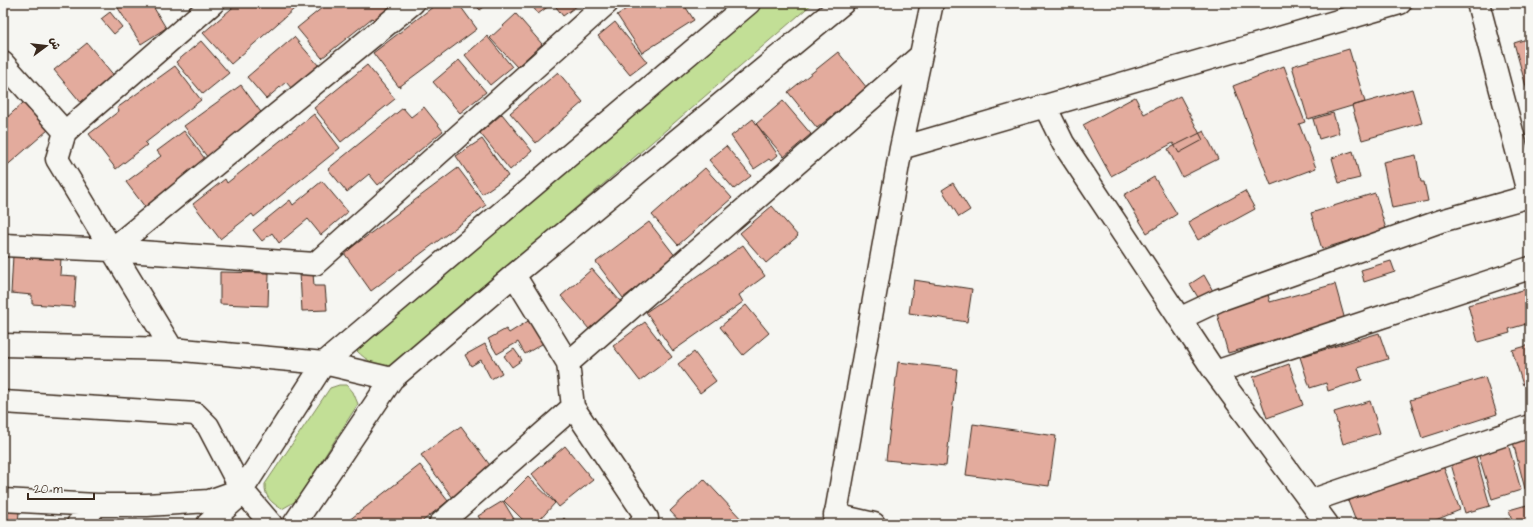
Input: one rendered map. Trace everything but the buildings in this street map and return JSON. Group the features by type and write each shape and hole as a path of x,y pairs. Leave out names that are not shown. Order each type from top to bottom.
{"street":[{"path":"172,349 57,159 65,132 213,3"},
{"path":"111,250 413,3"},
{"path":"3,245 111,250 315,264 606,3"},
{"path":"208,524 236,498 324,363 749,3"},
{"path":"294,524 392,379 514,275 842,3"},
{"path":"874,524 835,520 901,148 932,3"},
{"path":"901,148 1400,3"},
{"path":"1180,318 1219,300 1441,222 1530,196 1478,3"},
{"path":"568,362 920,56"},
{"path":"3,64 65,132"},
{"path":"1045,106 1063,143 1215,372 1327,524"},
{"path":"1215,372 1530,268"},
{"path":"514,275 568,362 573,407 647,522"},
{"path":"3,345 172,349 324,363 392,379"},
{"path":"3,402 196,414 208,426 241,489 271,524"},
{"path":"440,524 573,407"},
{"path":"1310,501 1530,426"},
{"path":"3,500 98,505 147,504 209,501 241,489"},
{"path":"78,524 98,505"}],"green space":[{"path":"753,3 813,3 403,357 389,367 372,362 357,351"},
{"path":"339,385 347,385 353,392 358,404 296,501 282,509 269,499 266,493 265,484 330,388"}]}
